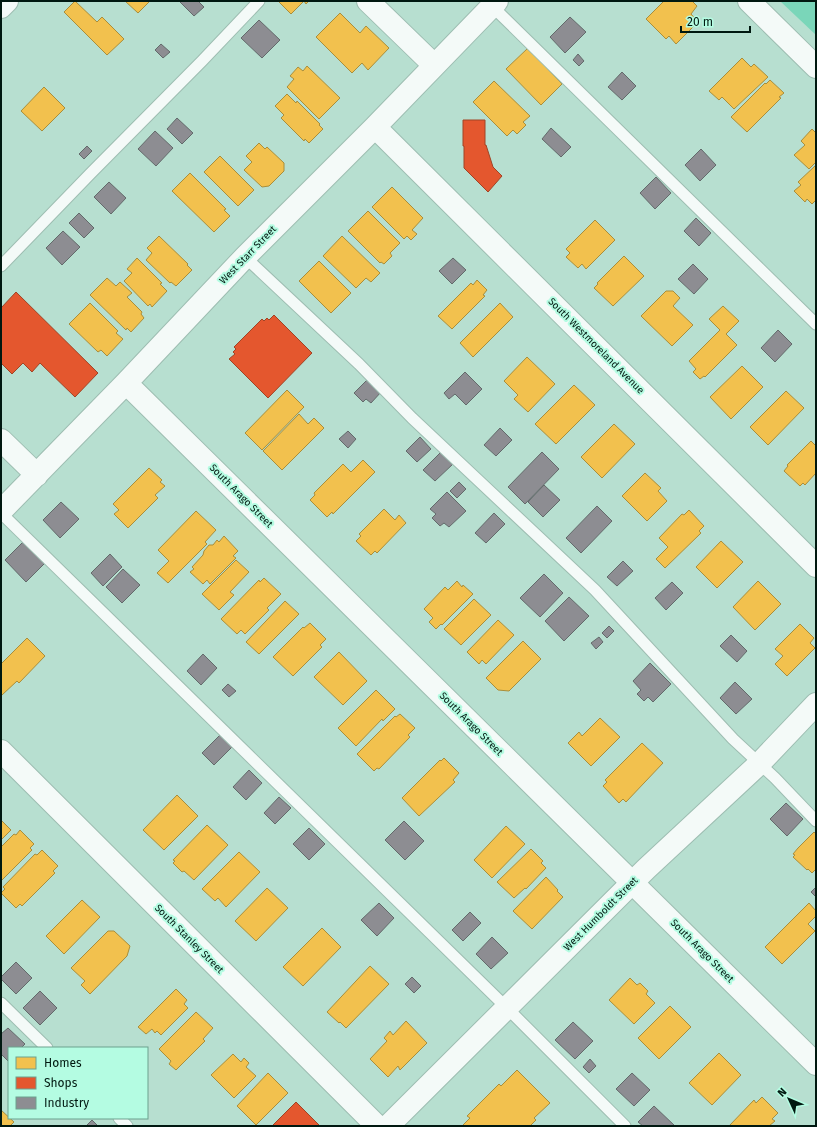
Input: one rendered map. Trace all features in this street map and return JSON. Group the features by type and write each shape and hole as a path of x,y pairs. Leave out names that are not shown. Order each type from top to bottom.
{"street":[{"path":"1,7 7,1"},
{"path":"368,1 434,65"},
{"path":"749,1 816,67"},
{"name":"West Starr Street","path":"1,512 126,384 245,258 495,3"},
{"name":"South Westmoreland Avenue","path":"375,127 816,566"},
{"name":"South Arago Street","path":"126,384 816,1064"},
{"path":"1,440 37,475"},
{"name":"West Humboldt Street","path":"388,1126 633,883 759,764 816,704"},
{"name":"South Stanley Street","path":"1,751 378,1126"}],"lane":[{"path":"1,266 259,1"},
{"path":"495,3 816,324"},
{"path":"245,258 359,364 412,418 595,590 733,739 775,778 816,821"},
{"path":"1,512 626,1126"},
{"path":"1,1003 46,1047"}],"green space":[{"path":"780,1 816,1 816,35"}],"building: Homes":[{"path":"75,1 97,22 102,17 124,39 107,55 64,12"},
{"path":"125,1 150,1 138,13"},
{"path":"278,1 304,1 291,14"},
{"path":"664,1 692,1 697,6 691,14 698,22 676,44 669,36 666,39 646,19"},
{"path":"340,13 360,33 366,26 389,48 368,70 362,63 352,73 316,37"},
{"path":"528,48 562,84 541,105 506,69"},
{"path":"742,58 751,67 754,64 768,77 734,109 722,97 719,100 709,91"},
{"path":"307,66 340,98 319,119 287,87 294,79 290,76 298,67 303,71"},
{"path":"770,80 784,93 779,97 781,98 747,132 731,117 765,83 766,84"},
{"path":"494,81 530,116 523,122 526,125 517,134 513,130 507,136 473,102"},
{"path":"44,87 65,108 42,131 21,111"},
{"path":"287,94 296,103 297,101 320,124 319,125 323,129 309,143 305,139 304,141 281,118 284,115 275,106"},
{"path":"812,129 816,133 816,162 809,169 794,155 805,145 801,141"},
{"path":"259,143 265,149 267,147 284,163 284,171 269,186 262,187 244,170 252,162 246,156"},
{"path":"220,156 254,190 238,206 204,172"},
{"path":"816,165 816,200 812,204 807,199 805,202 794,191 801,185 798,182"},
{"path":"190,173 226,209 224,210 230,216 214,232 172,191"},
{"path":"392,187 423,218 412,230 417,234 411,240 407,236 404,239 372,207"},
{"path":"368,211 400,243 390,253 392,256 384,264 381,262 380,263 348,231"},
{"path":"595,220 615,240 586,269 582,264 578,268 566,257 570,253 566,249"},
{"path":"159,236 188,264 187,265 192,270 176,286 171,282 170,283 146,260 152,253 147,248"},
{"path":"342,236 380,273 371,282 366,278 356,288 323,256"},
{"path":"624,256 644,276 613,306 594,288 598,284 597,283"},
{"path":"137,258 162,283 160,284 167,291 152,307 150,304 148,306 124,281 132,273 127,269"},
{"path":"319,261 351,293 331,313 299,281"},
{"path":"107,278 116,286 120,282 132,293 127,297 142,312 141,314 144,318 131,332 127,328 126,330 90,295"},
{"path":"477,280 487,290 483,295 485,296 452,329 438,316 471,283 473,285"},
{"path":"666,291 673,291 680,298 673,306 693,325 672,346 641,316"},
{"path":"90,303 118,331 116,333 123,339 107,356 101,350 98,352 69,324"},
{"path":"500,303 513,317 473,357 460,343"},
{"path":"723,306 739,321 726,334 737,345 705,377 704,376 700,379 693,372 696,369 689,361 720,330 709,319"},
{"path":"527,357 555,384 528,412 514,399 518,395 504,381"},
{"path":"742,366 763,387 731,419 710,397"},
{"path":"574,385 595,405 556,444 535,424"},
{"path":"287,390 304,407 262,450 245,433"},
{"path":"786,391 804,408 768,445 750,427"},
{"path":"299,414 308,424 314,418 324,428 282,470 263,451"},
{"path":"614,424 635,444 602,478 581,457"},
{"path":"811,441 816,446 816,473 805,485 803,483 800,486 784,471 788,466 787,465"},
{"path":"363,460 375,472 333,514 332,512 327,517 310,500 315,495 314,493 343,464 351,472"},
{"path":"149,468 162,480 160,482 165,486 155,495 158,498 128,528 114,514 119,510 113,504"},
{"path":"645,473 661,488 658,491 667,501 647,521 622,496"},
{"path":"384,509 395,520 399,515 406,523 377,553 375,551 371,555 356,541 361,536 359,534"},
{"path":"689,510 704,526 699,531 701,533 665,568 656,559 668,547 659,538 682,514 684,515"},
{"path":"196,511 216,530 205,542 207,544 168,583 157,573 169,561 158,550"},
{"path":"224,536 238,551 233,556 236,558 210,584 207,580 203,584 190,572 194,569 192,567 203,555 204,551 209,545 213,545 217,540 219,542"},
{"path":"721,541 743,562 717,588 696,567"},
{"path":"236,560 249,572 230,592 234,595 219,610 202,594"},
{"path":"264,578 281,594 267,608 269,610 245,634 241,630 237,634 221,619 259,580 260,582"},
{"path":"457,581 462,587 463,585 473,594 442,625 441,624 436,629 429,622 433,618 424,609 445,587 448,590"},
{"path":"758,581 781,604 755,630 733,607"},
{"path":"474,599 491,615 461,645 444,629"},
{"path":"285,601 299,614 259,654 246,642"},
{"path":"498,620 514,635 486,664 482,660 479,664 467,652"},
{"path":"310,623 326,639 320,645 322,647 293,676 273,657 303,627 304,628"},
{"path":"800,624 814,638 810,643 815,648 787,676 775,664 783,656 775,649"},
{"path":"27,638 45,656 19,683 17,681 2,695 1,664"},
{"path":"523,641 541,659 509,691 498,690 486,678"},
{"path":"339,652 367,681 343,705 314,677"},
{"path":"376,690 395,709 383,721 382,719 356,746 338,728"},
{"path":"400,714 415,728 408,735 410,737 379,769 377,768 374,771 357,754 395,716 396,717"},
{"path":"600,718 620,737 591,766 568,743 579,732 582,736"},
{"path":"642,743 663,763 626,802 623,799 619,803 603,786 607,782 605,780"},
{"path":"444,758 459,773 453,780 455,782 419,816 402,798 440,760 441,761"},
{"path":"177,795 198,816 164,850 143,830"},
{"path":"1,820 11,830 1,840"},
{"path":"207,825 228,845 194,880 184,871 182,872 173,863 175,861 173,860"},
{"path":"506,826 525,844 492,878 474,860"},
{"path":"20,830 34,844 30,848 32,850 1,881 1,847"},
{"path":"814,832 816,834 816,869 812,873 793,857 795,855 793,854"},
{"path":"531,849 543,861 541,863 546,868 526,889 525,888 514,898 497,882"},
{"path":"42,850 58,866 53,871 55,873 22,906 20,904 16,908 1,893 5,889 3,887 35,854 37,855"},
{"path":"239,852 260,872 226,907 218,898 215,901 202,889"},
{"path":"546,877 563,897 532,929 513,911"},
{"path":"267,888 288,908 256,941 235,921"},
{"path":"82,900 100,917 64,954 46,936"},
{"path":"809,903 816,911 816,916 808,924 815,931 782,964 765,947"},
{"path":"322,928 341,947 303,986 283,967"},
{"path":"108,931 114,931 130,946 127,956 90,994 81,985 85,981 71,968"},
{"path":"370,966 389,984 346,1028 327,1012"},
{"path":"630,978 637,985 640,983 648,991 646,994 655,1003 634,1024 609,1000"},
{"path":"176,989 187,1000 184,1004 188,1008 161,1035 157,1031 155,1033 152,1029 146,1034 138,1027"},
{"path":"670,1006 691,1027 659,1059 638,1038"},
{"path":"196,1012 213,1028 203,1039 205,1041 176,1070 169,1064 171,1061 159,1049"},
{"path":"406,1021 427,1043 400,1070 398,1066 388,1077 370,1059 387,1041 384,1038 390,1031 393,1035"},
{"path":"719,1053 741,1075 712,1105 689,1083"},
{"path":"233,1054 241,1062 244,1058 249,1063 246,1067 256,1076 234,1098 211,1075"},
{"path":"517,1070 550,1103 534,1118 536,1120 530,1126 462,1126 470,1118 467,1116 499,1084 501,1086"},
{"path":"268,1073 288,1093 256,1125 237,1106"},
{"path":"762,1097 778,1113 772,1119 775,1121 769,1126 729,1126 754,1100 756,1103"},
{"path":"1,1110 8,1116 8,1119 11,1119 14,1122 10,1126 1,1126"}],"building: Shops":[{"path":"463,120 485,120 485,145 493,167 502,176 488,192 464,168"},
{"path":"16,292 98,373 75,397 40,363 32,372 23,363 12,374 1,363 1,308"},
{"path":"274,315 312,353 268,398 229,359 235,354 233,352 236,349 234,347 262,319 264,321 267,318 269,320"},
{"path":"296,1102 320,1126 272,1126"}],"building: Industry":[{"path":"179,1 198,1 204,7 194,16"},
{"path":"570,17 586,32 565,53 550,37"},
{"path":"259,20 280,40 262,58 241,38"},
{"path":"161,44 170,52 163,58 155,50"},
{"path":"578,54 584,61 579,66 573,60"},
{"path":"622,72 636,86 622,100 608,87"},
{"path":"177,118 193,133 182,144 167,129"},
{"path":"551,128 571,147 561,157 542,139"},
{"path":"155,131 173,148 156,166 138,149"},
{"path":"87,146 92,151 84,159 79,154"},
{"path":"701,149 716,165 700,181 685,165"},
{"path":"656,177 671,193 655,209 640,193"},
{"path":"109,182 126,198 111,214 94,197"},
{"path":"79,213 94,228 84,238 69,223"},
{"path":"696,218 711,233 699,246 684,231"},
{"path":"63,231 80,247 62,265 46,248"},
{"path":"453,258 466,270 452,284 439,271"},
{"path":"693,264 708,279 694,294 678,279"},
{"path":"778,330 792,344 775,362 761,348"},
{"path":"465,372 482,389 466,405 455,394 449,399 444,393"},
{"path":"369,378 382,391 371,403 366,399 363,402 354,393"},
{"path":"500,428 512,440 496,456 484,445"},
{"path":"348,431 356,439 348,448 339,439"},
{"path":"420,437 431,449 417,462 406,451"},
{"path":"441,452 453,464 435,481 423,470"},
{"path":"542,452 559,469 525,504 508,487"},
{"path":"459,482 466,489 457,498 450,491"},
{"path":"544,485 560,500 543,517 528,502"},
{"path":"447,492 466,511 449,527 444,523 440,526 432,518 436,514 430,509"},
{"path":"61,502 79,519 60,538 43,520"},
{"path":"597,506 612,521 581,553 566,538"},
{"path":"494,513 505,524 486,543 475,533"},
{"path":"23,542 45,563 26,582 5,560"},
{"path":"110,554 122,567 103,586 91,573"},
{"path":"623,561 633,571 617,586 607,577"},
{"path":"123,569 140,585 122,603 106,587"},
{"path":"544,574 563,593 540,617 520,598"},
{"path":"672,582 683,593 666,610 655,598"},
{"path":"569,597 589,616 564,641 545,621"},
{"path":"609,626 614,631 607,638 602,633"},
{"path":"731,635 747,651 737,662 720,646"},
{"path":"599,637 603,642 596,649 591,643"},
{"path":"203,654 217,668 201,685 187,671"},
{"path":"650,663 671,684 653,702 648,697 644,701 637,694 641,690 633,681"},
{"path":"735,682 752,699 736,714 720,698"},
{"path":"228,684 236,691 229,697 222,690"},
{"path":"220,735 232,747 214,765 202,753"},
{"path":"249,770 262,783 246,800 233,787"},
{"path":"279,797 291,808 275,824 264,813"},
{"path":"786,803 803,819 787,836 770,819"},
{"path":"404,821 424,841 405,860 385,840"},
{"path":"309,828 325,844 309,860 293,844"},
{"path":"816,887 816,897 811,892"},
{"path":"379,903 394,918 377,936 361,920"},
{"path":"470,912 481,923 463,941 452,930"},
{"path":"492,937 508,953 491,969 476,954"},
{"path":"16,962 32,978 16,994 1,979 1,977"},
{"path":"412,977 421,986 414,993 405,984"},
{"path":"40,991 57,1008 40,1025 23,1008"},
{"path":"573,1022 593,1041 575,1059 555,1040"},
{"path":"8,1028 25,1044 22,1047 8,1047 8,1061 1,1054 1,1034"},
{"path":"590,1059 596,1066 589,1073 583,1067"},
{"path":"632,1073 650,1090 634,1106 616,1089"},
{"path":"654,1106 675,1126 643,1126 638,1122"},
{"path":"92,1120 98,1126 86,1126"}]}
